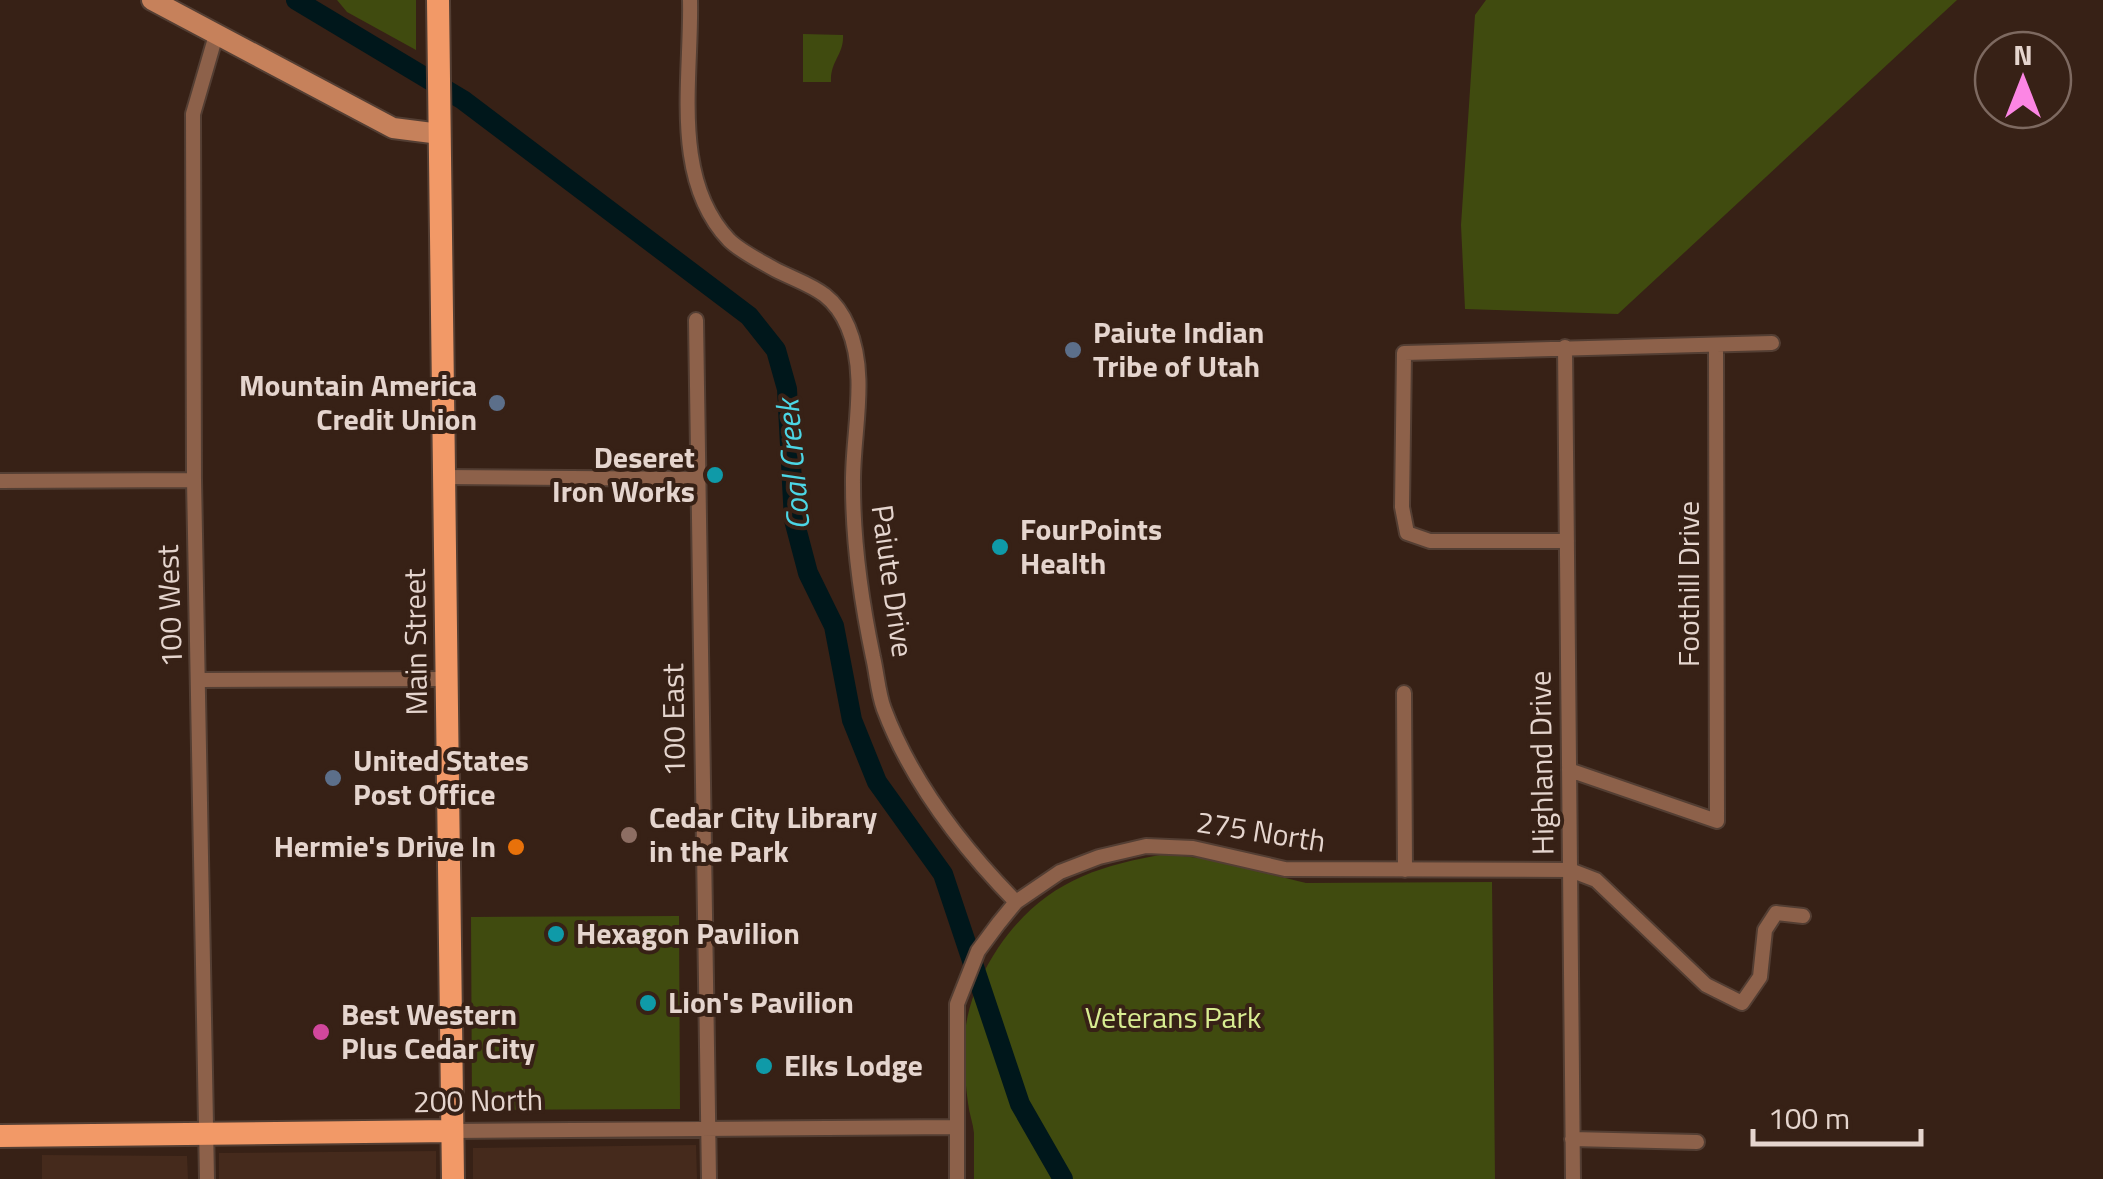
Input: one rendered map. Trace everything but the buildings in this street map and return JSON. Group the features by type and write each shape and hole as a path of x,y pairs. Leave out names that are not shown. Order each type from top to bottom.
{"main road":[{"path":"152,0 394,128 440,134"},
{"name":"Main Street","path":"438,0 453,1179"},
{"name":"200 North","path":"0,1136 452,1130"}],"street":[{"name":"Paiute Drive","path":"690,0 689,148 708,210 730,242 772,268 829,295 848,328 858,371 853,543 884,708 916,772 971,855 1016,902"},
{"name":"100 West","path":"207,1179 194,480 193,114 216,35"},
{"name":"100 East","path":"696,320 709,1179"},
{"path":"1567,541 1430,541 1407,533 1402,507 1404,354 1772,344"},
{"name":"Foothill Drive","path":"1570,770 1717,821 1716,346"},
{"name":"Highland Drive","path":"1565,347 1573,1179"},
{"path":"444,477 698,480"},
{"path":"0,481 194,480"},
{"path":"199,680 446,679"},
{"path":"1404,693 1405,870"},
{"name":"275 North","path":"957,1128 957,1004 978,951 1016,902 1060,872 1099,857 1146,846 1194,848 1285,869 1570,870"},
{"path":"1570,870 1596,880 1706,985 1742,1003 1760,977 1764,930 1776,913 1802,916"},
{"path":"957,1128 958,1179"},
{"name":"200 North","path":"452,1130 957,1128"},
{"path":"1572,1139 1697,1142"}],"shaded area":[{"path":"696,1145 697,1179 473,1179 473,1148"},
{"path":"436,1151 436,1179 219,1179 219,1153"},
{"path":"42,1155 187,1156 188,1179 42,1179"}],"green space":[{"path":"337,0 416,0 416,50 347,12"},
{"path":"1486,0 1957,0 1618,314 1465,309 1461,225 1475,15"},
{"path":"803,34 843,35 831,82 803,82"},
{"name":"Veterans Park","path":"1166,854 1207,859 1306,883 1492,882 1495,1179 974,1179 965,1033 972,999 992,958 1032,908 1071,882 1115,865"},
{"path":"679,916 680,1109 472,1110 471,917"}],"waterway":[{"name":"Coal Creek","path":"296,0 463,100 749,316 776,350 787,389 794,520 808,573 834,626 852,720 877,782 943,874 1020,1104 1063,1179"}],"place":[{"name":"Paiute Indian Tribe of Utah","path":"1073,350"},
{"name":"Mountain America Credit Union","path":"497,403"},
{"name":"Deseret Iron Works","path":"715,475"},
{"name":"FourPoints Health","path":"1000,547"},
{"name":"United States Post Office","path":"333,778"},
{"name":"Cedar City Library in the Park","path":"629,835"},
{"name":"Hermie's Drive In","path":"516,847"},
{"name":"Hexagon Pavilion","path":"556,934"},
{"name":"Lion's Pavilion","path":"648,1003"},
{"name":"Best Western Plus Cedar City","path":"321,1032"},
{"name":"Elks Lodge","path":"764,1066"}]}
